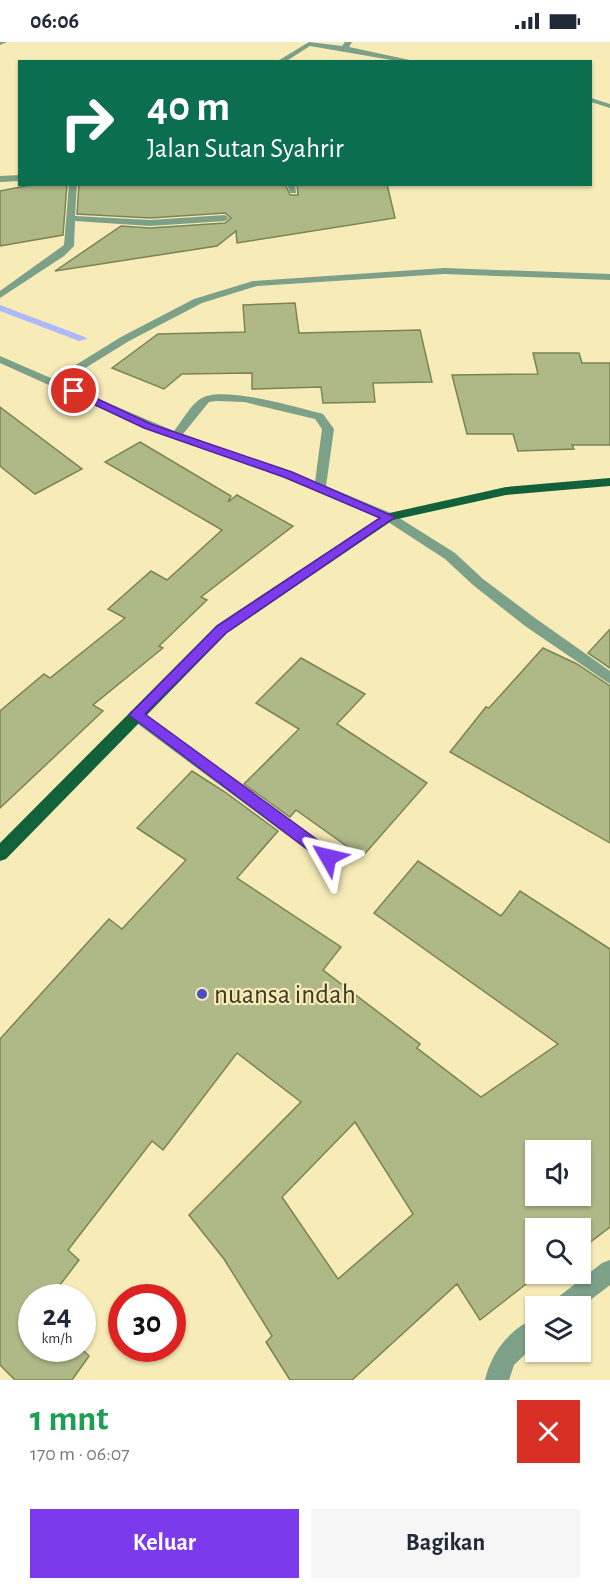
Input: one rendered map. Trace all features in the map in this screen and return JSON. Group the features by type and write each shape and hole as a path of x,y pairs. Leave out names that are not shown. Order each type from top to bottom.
{"main road":[{"path":"0,854 222,629 389,517 506,491 610,482"}],"street":[{"path":"0,43 4,42"},
{"path":"282,60 309,44 346,45 409,60"},
{"path":"592,100 610,106"},
{"path":"0,179 18,178"},
{"path":"0,295 69,246 72,241 70,218 73,186"},
{"path":"70,218 150,223 225,218"},
{"path":"55,382 125,339 181,309 229,289 256,283 444,271 610,277"},
{"path":"0,359 148,426 320,488 389,517 450,556 478,582 530,622 610,678"},
{"path":"176,436 210,398 228,397 319,416 328,429 320,488"},
{"path":"136,715 328,857"},
{"path":"578,1296 610,1271"},
{"path":"497,1380 499,1366 509,1350 525,1338"}],"building":[{"path":"26,186 67,186 63,235 0,246 0,191"},
{"path":"79,186 286,186 290,195 298,195 297,186 387,186 395,218 237,243 236,231 217,246 55,271 121,226 150,228 225,223 231,218 225,213 150,218 77,214"},
{"path":"295,303 299,333 420,330 432,382 373,383 375,402 323,403 321,387 252,389 252,373 182,374 164,389 112,368 158,334 245,332 243,305"},
{"path":"533,353 579,353 582,363 610,363 610,445 572,445 574,449 518,451 513,434 467,434 452,375 538,374"},
{"path":"0,407 82,469 35,494 0,466"},
{"path":"140,442 231,496 228,502 237,495 293,526 201,597 207,600 159,646 163,648 93,705 103,711 0,808 0,711 44,674 50,678 125,618 108,609 151,571 167,580 222,530 105,462"},
{"path":"610,629 610,668 588,653"},
{"path":"543,648 577,664 610,686 610,843 450,752 486,707 489,708"},
{"path":"301,658 365,694 337,724 427,783 362,857 296,810 290,817 244,784 299,729 256,703"},
{"path":"192,771 278,831 237,878 341,947 323,970 420,1044 417,1048 481,1097 558,1044 374,913 418,861 501,916 520,891 610,949 610,1227 591,1242 591,1218 525,1218 526,1284 480,1320 457,1284 352,1380 290,1380 266,1342 272,1336 224,1259 189,1215 301,1102 237,1053 163,1150 152,1141 68,1250 79,1260 61,1284 18,1284 18,1362 85,1362 72,1380 15,1380 0,1365 0,1039 109,919 122,929 186,860 137,828","holes":["355,1122 413,1214 338,1279 282,1197"]}],"waterway":[{"path":"0,308 82,339"}],"place":[{"name":"nuansa indah","path":"202,994"}],"route":[{"path":"74,391 148,426 288,475 389,517 222,629 136,715 328,857"}]}
